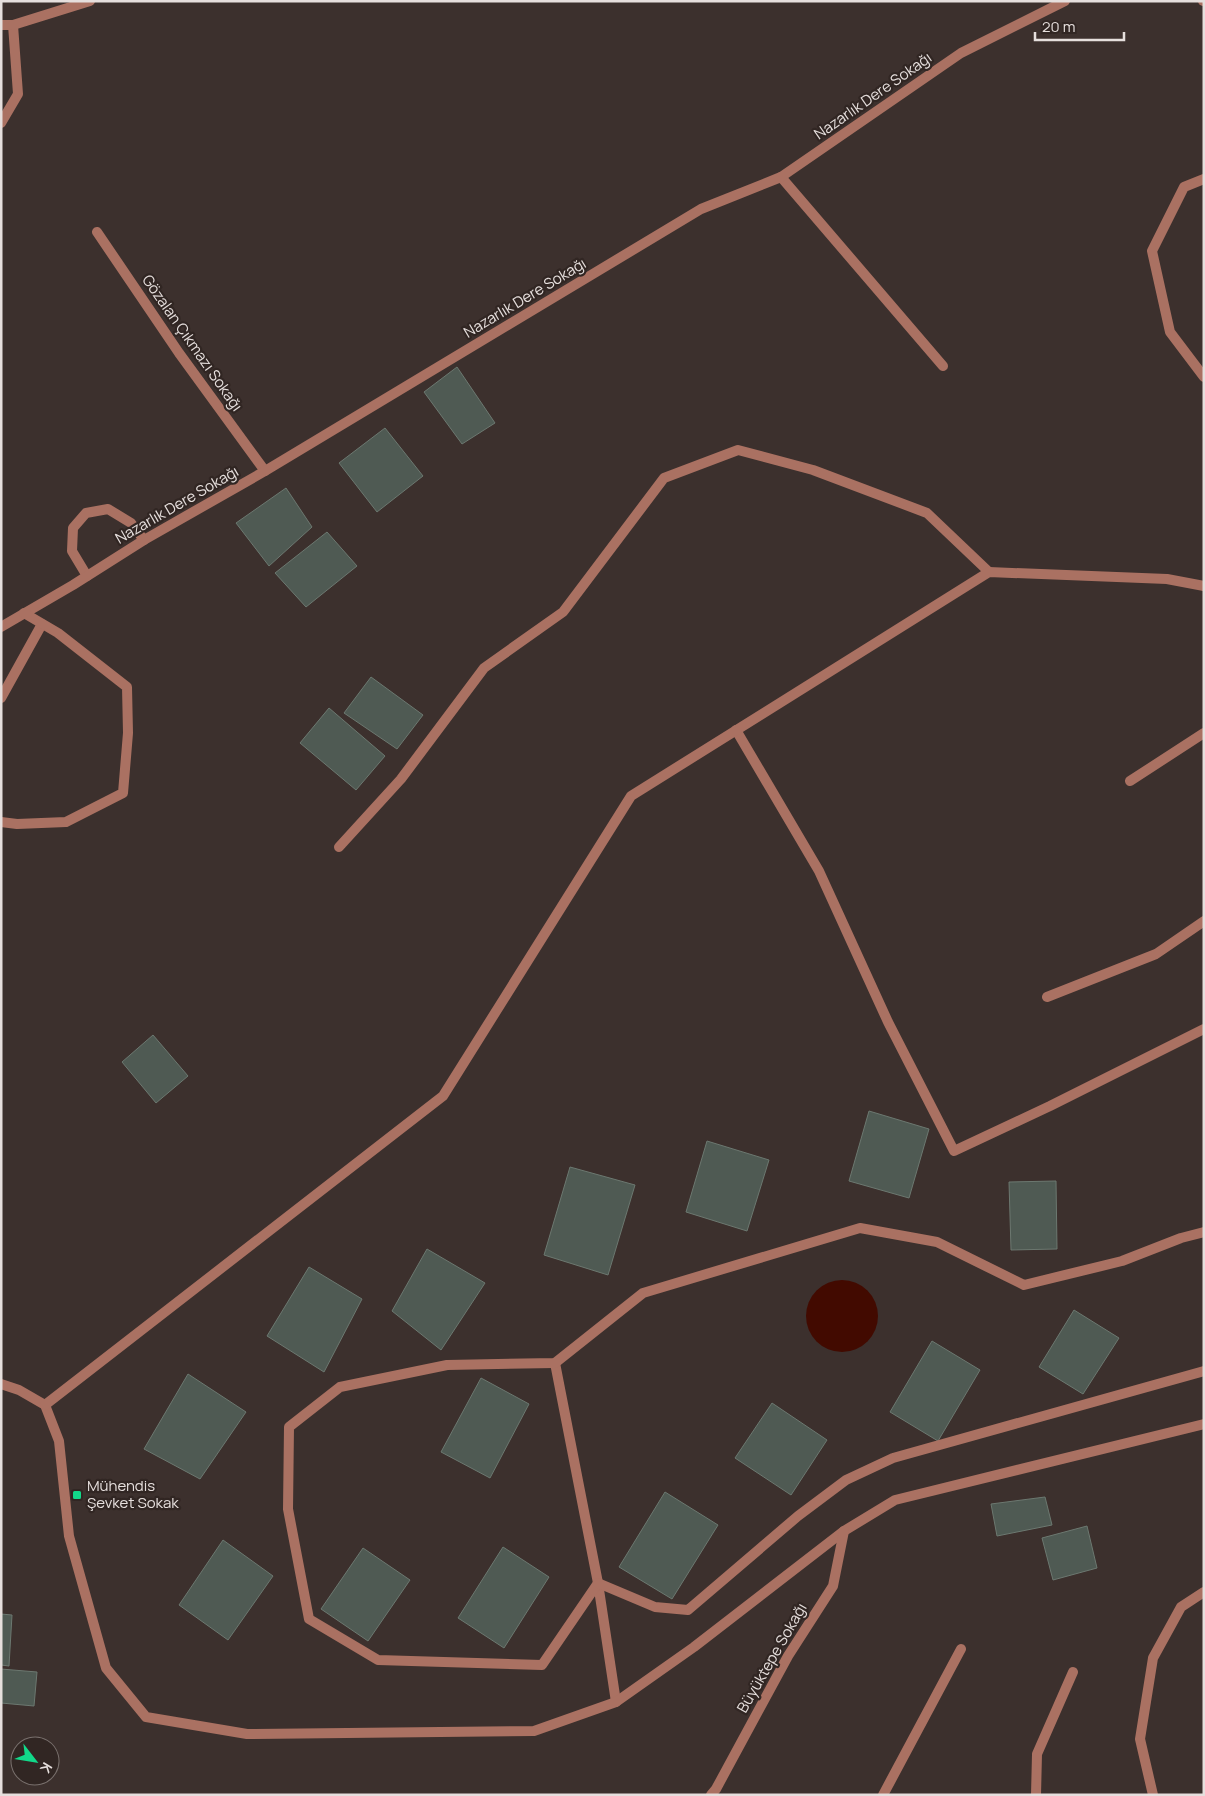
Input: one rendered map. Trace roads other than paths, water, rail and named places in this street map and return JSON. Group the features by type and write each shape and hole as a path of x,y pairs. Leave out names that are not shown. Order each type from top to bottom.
{"street":[{"path":"1,26 13,25 90,1"},
{"name":"Nazarlık Dere Sokağı","path":"1,627 144,540 265,471 701,210 781,178 961,53 1065,1"},
{"path":"1,123 18,94 13,25"},
{"path":"781,178 943,366"},
{"path":"1204,179 1184,187 1152,251 1170,332 1204,377"},
{"name":"Gözalan Çıkmazı Sokağı","path":"97,232 179,353 265,471"},
{"path":"339,847 401,779 484,668 563,612 664,478 738,450 813,470 927,513 989,572"},
{"path":"87,576 72,551 73,528 86,513 108,509 131,522 144,540"},
{"path":"45,1406 443,1096 631,796 989,572 1167,579 1204,586"},
{"path":"1,822 17,824 66,822 123,793 128,733 127,687 58,633 24,613"},
{"path":"1,698 42,624"},
{"path":"736,730 819,871 888,1022 954,1150 1050,1106 1204,1029"},
{"path":"1130,781 1204,733"},
{"path":"1047,997 1156,954 1204,922"},
{"path":"598,1583 542,1665 378,1660 309,1619 288,1510 289,1427 340,1387 447,1365 554,1362 642,1293 860,1228 937,1242 1024,1286 1122,1261 1181,1238 1204,1232"},
{"path":"554,1362 598,1583 616,1702"},
{"path":"598,1583 655,1607 688,1610 798,1516 846,1480 893,1458 1204,1371"},
{"path":"1,1384 19,1390 45,1406 58,1441 69,1536 106,1668 146,1717 247,1734 534,1731 616,1702 694,1647 844,1530 895,1500 1204,1424"},
{"name":"Büyüktepe Sokağı","path":"711,1795 788,1656 833,1586 844,1530"},
{"path":"1153,1795 1140,1739 1153,1658 1181,1607 1204,1592"},
{"path":"883,1795 961,1650"},
{"path":"1036,1795 1037,1754 1073,1672"}],"place":[{"name":"Mühendis Şevket Sokak","path":"77,1495"}]}
